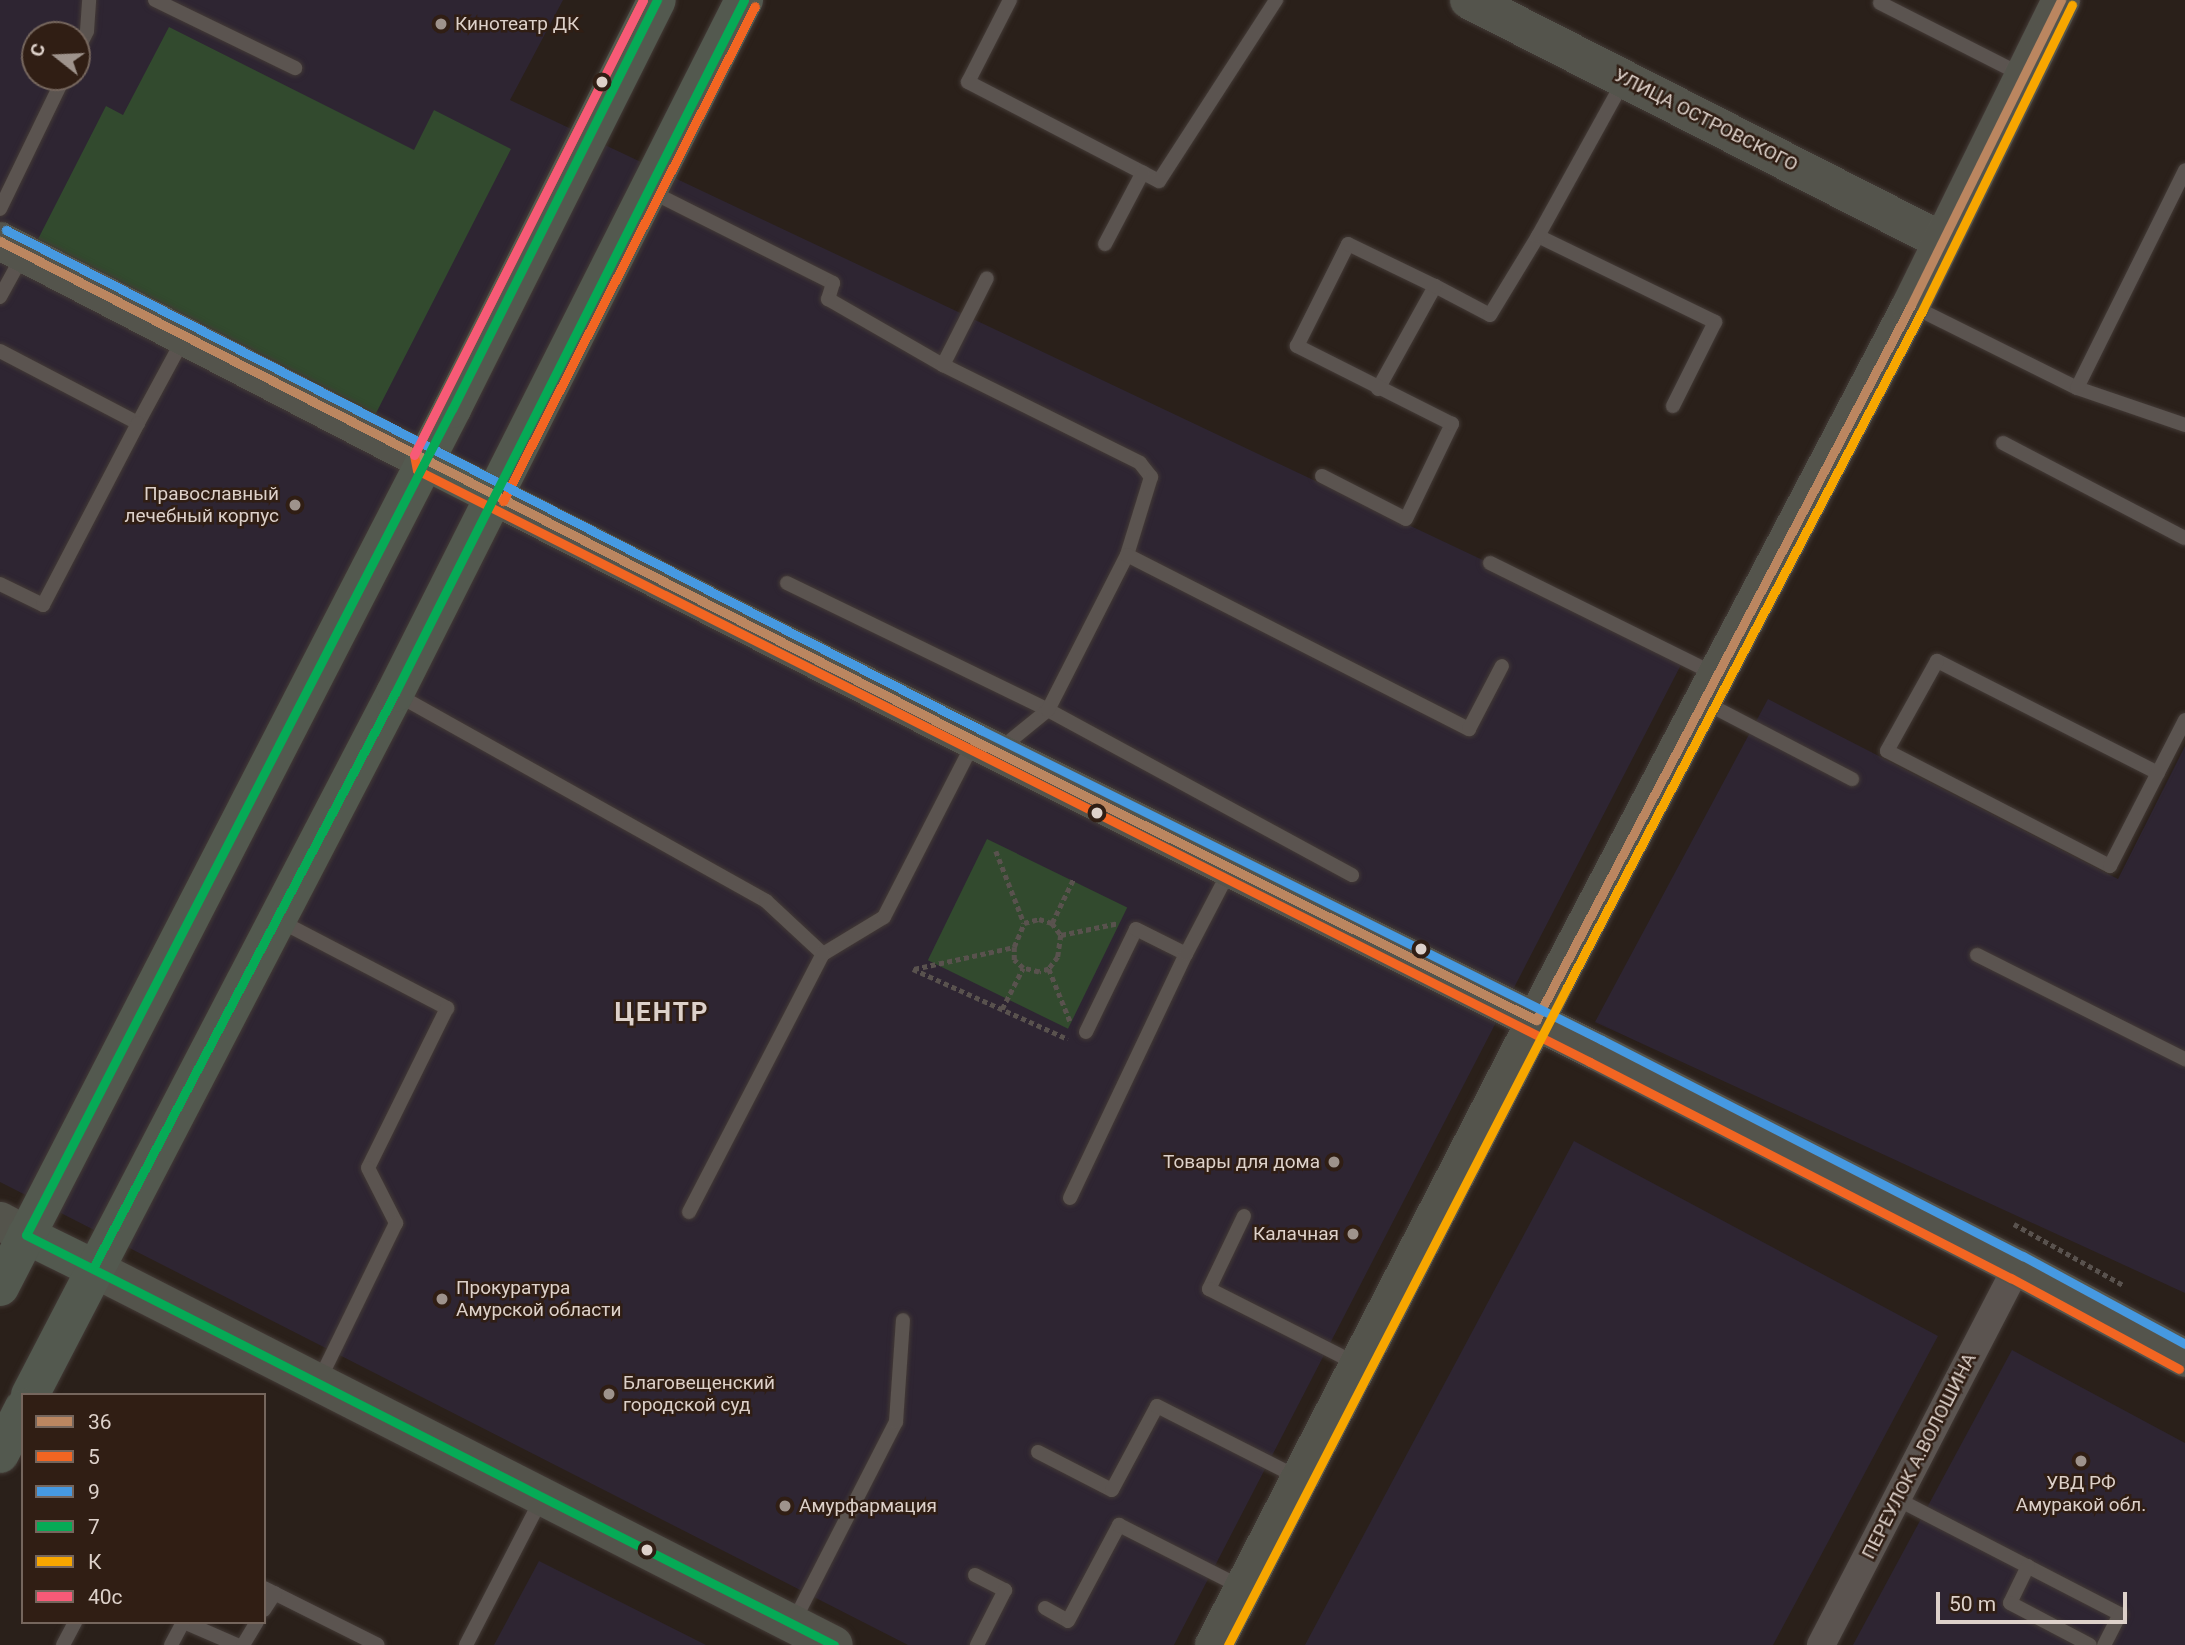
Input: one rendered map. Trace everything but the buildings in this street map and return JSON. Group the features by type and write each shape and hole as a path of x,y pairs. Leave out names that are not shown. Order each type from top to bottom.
{"main road":[{"path":"0,1287 13,1228 425,461 657,0"},
{"path":"31,1393 93,1268 394,693 744,0"},
{"path":"425,461 492,495"},
{"path":"13,1228 93,1268"},
{"path":"0,1454 21,1413"}],"street":[{"name":"УЛИЦА ОСТРОВСКОГО","path":"1469,0 1942,241"},
{"path":"1214,1645 1536,1020 1910,305 2061,0"},
{"path":"12,247 425,461"},
{"path":"492,495 1231,869 1536,1020 2017,1266 2185,1358"},
{"name":"ПЕРЕУЛОК А.ВОЛОШИНА","path":"1821,1645 2017,1266"},
{"path":"93,1268 834,1645"}],"lane":[{"path":"88,21 89,0"},
{"path":"155,0 295,68"},
{"path":"1010,0 968,82 1159,181 1276,0"},
{"path":"1880,3 2024,75"},
{"path":"1322,476 1406,519 1452,424 1297,346 1348,244 1490,315 1538,236 1625,79"},
{"path":"0,209 57,91"},
{"path":"2077,388 2185,170"},
{"path":"1105,244 1143,172"},
{"path":"648,190 833,283 828,299 943,365 1140,463 1151,477 1126,555 1048,710 987,746 884,917 823,954 689,1212"},
{"path":"1538,236 1715,322 1673,406"},
{"path":"0,297 12,247"},
{"path":"943,365 987,278"},
{"path":"1378,389 1435,286"},
{"path":"1910,305 2077,388 2185,425"},
{"path":"0,584 43,605 185,337"},
{"path":"0,351 138,423"},
{"path":"2003,443 2185,538"},
{"path":"1126,555 1469,729 1502,666"},
{"path":"1490,564 1709,688 1852,779"},
{"path":"787,583 1048,710 1352,875"},
{"path":"2158,773 1937,661 1887,751 2110,866 2158,773 2185,720"},
{"path":"394,693 766,901 823,954"},
{"path":"1070,1198 1186,954 1231,869"},
{"path":"276,919 447,1008 369,1168 396,1223 318,1382"},
{"path":"1080,1036 1136,929 1186,954"},
{"path":"1977,955 2185,1059"},
{"path":"1244,1216 1209,1289 1358,1365"},
{"path":"793,1624 896,1422 903,1321"},
{"path":"1038,1452 1112,1490 1157,1406 1299,1478"},
{"path":"467,1645 543,1497"},
{"path":"1897,1499 2120,1614 2104,1645"},
{"path":"1045,1608 1068,1621 1119,1525 1242,1588"},
{"path":"2028,1566 2010,1603 2090,1645"},
{"path":"975,1575 1005,1590 977,1645"},
{"path":"269,1591 378,1645"},
{"path":"64,1645 74,1624"},
{"path":"171,1645 182,1624"},
{"path":"188,1624 237,1645"},
{"path":"243,1645 256,1624"}],"path":[{"path":"996,851 1024,923 1014,947 1014,960 1023,968 1039,972 1049,969 1058,957 1061,935 1052,923 1039,919 1024,923"},
{"path":"1052,923 1073,880"},
{"path":"1061,935 1131,921"},
{"path":"1014,947 913,969 1002,1009 1080,1036"},
{"path":"1002,1009 1023,968"},
{"path":"1049,969 1080,1036"},
{"path":"2014,1224 2128,1288"}],"shaded area":[{"path":"0,0 563,0 510,100 1656,642 1684,659 1174,1645 908,1645 0,1182"},
{"path":"1768,699 2118,879 2185,746 2185,1293 1595,1022"},
{"path":"1574,1141 1938,1336 1773,1645 1305,1645"},
{"path":"2012,1350 2185,1443 2185,1645 1853,1645"},
{"path":"539,1561 706,1645 494,1645"}],"green space":[{"path":"169,27 414,150 434,110 511,149 372,421 35,245 106,106 123,115"},
{"path":"987,839 1127,907 1068,1029 928,960"}],"transit line":[{"name":"5","path":"643,0 414,455 417,470 1590,1062 2011,1278 2179,1369"},
{"name":"40с","path":"414,455 643,0"},
{"name":"7","path":"657,0 452,409 26,1235 834,1645"},
{"name":"7","path":"93,1268 395,693 744,0"},
{"name":"36","path":"1536,1020 1911,305 2061,0"},
{"name":"К","path":"1228,1645 1567,987 1922,311 2072,5"},
{"name":"5","path":"503,501 755,6"},
{"name":"9","path":"6,230 981,730 1602,1040 2023,1256 2185,1344"},
{"name":"36","path":"0,241 975,741 1536,1020"}],"place":[{"name":"Кинотеатр ДК","path":"441,24"},
{"name":"Православный лечебный корпус","path":"295,505"},
{"name":"Товары для дома","path":"1334,1162"},
{"name":"Калачная","path":"1353,1234"},
{"name":"Прокуратура Амурской области","path":"442,1299"},
{"name":"Благовещенский городской суд","path":"609,1394"},
{"name":"УВД РФ Амуракой обл.","path":"2081,1461"},
{"name":"Амурфармация","path":"785,1506"}],"district":[{"name":"ЦЕНТР","path":"662,1013"}]}
